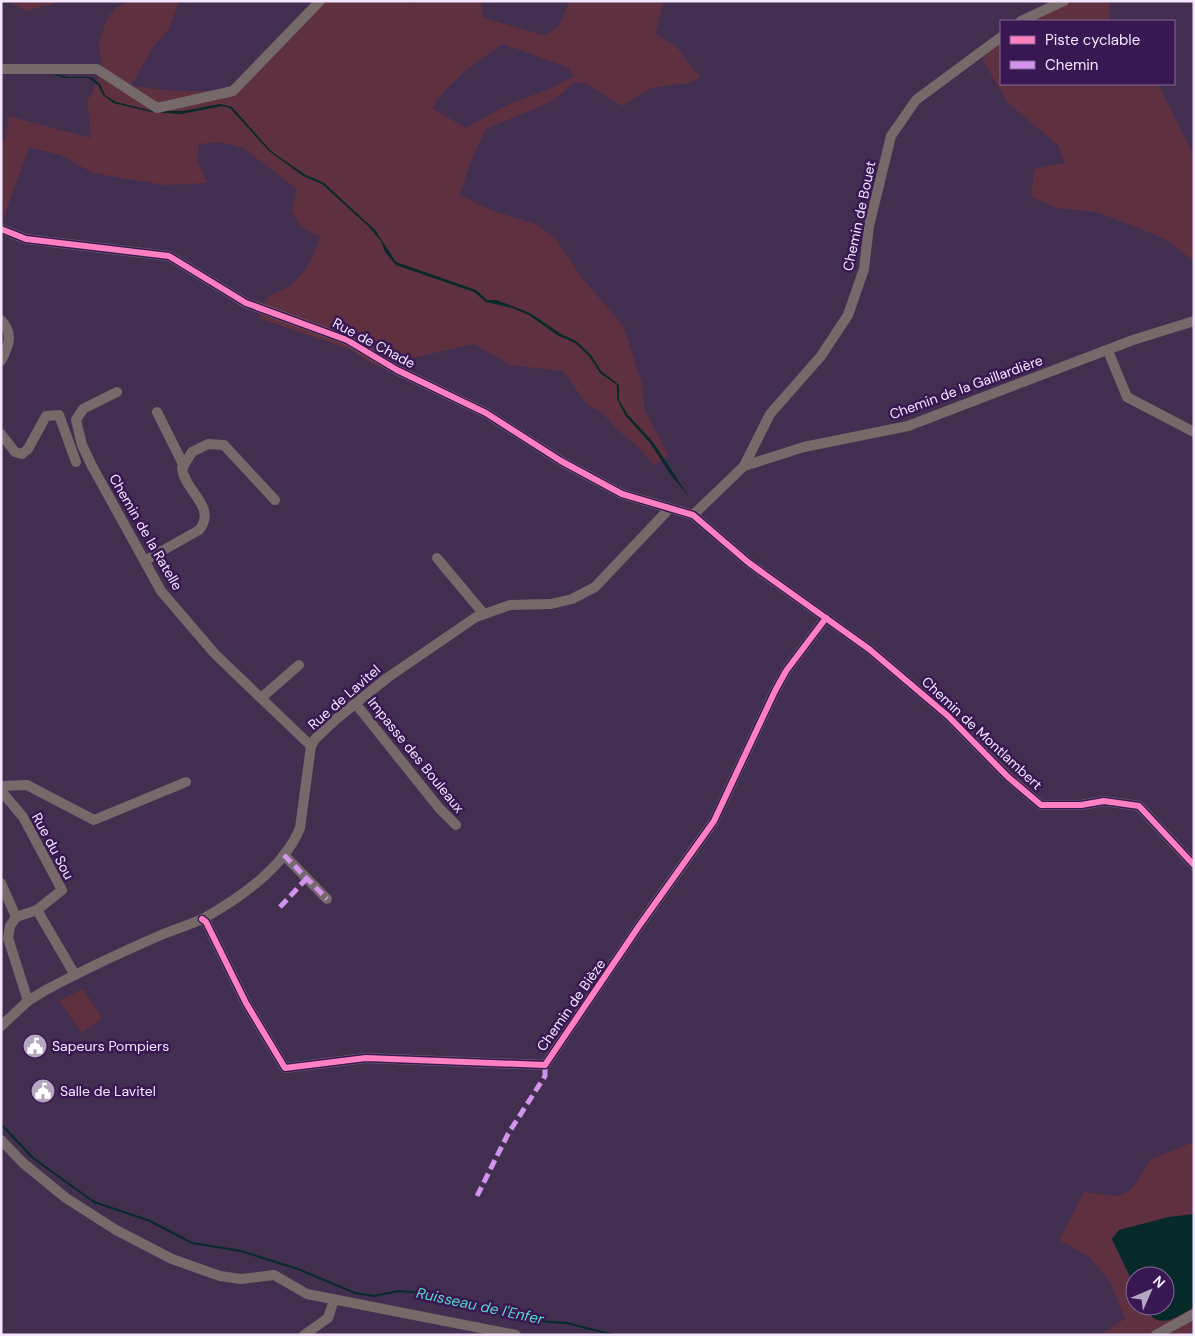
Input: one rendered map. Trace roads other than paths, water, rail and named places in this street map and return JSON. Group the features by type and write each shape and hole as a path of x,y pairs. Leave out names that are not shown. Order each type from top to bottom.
{"street":[{"path":"1,69 97,68 157,108 233,91 320,1"},
{"path":"1023,20 1064,1"},
{"name":"Chemin de Bouet","path":"693,515 744,466 770,414 821,356 848,315 864,269 870,226 891,136 916,100 1000,38"},
{"name":"Rue de Chade","path":"1,229 26,239 169,256 246,303 347,340 397,370 486,413 561,461 622,494 693,515"},
{"path":"1,320 7,327 10,340 1,361"},
{"name":"Chemin de la Gaillardière","path":"744,466 804,448 908,426 1133,340 1194,321"},
{"path":"1108,351 1127,397 1194,432"},
{"name":"Chemin de la Ratelle","path":"117,392 83,409 76,420 82,445 92,466 146,560 161,591 198,637 311,746"},
{"path":"156,412 184,466"},
{"path":"1,434 15,452 22,454 28,449 46,416 60,415 76,462"},
{"path":"146,560 199,530 204,524 206,514 204,507 183,472 184,466 192,452 208,444 224,445 275,500"},
{"name":"Rue de Lavitel","path":"1,1026 28,1001 75,975 202,919 239,895 284,855 300,828 311,746 315,739 355,703 386,678 483,614 510,605 551,604 572,599 595,587 669,509"},
{"name":"Chemin de Montlambert","path":"693,515 749,562 869,649 948,716 1008,777 1041,804 1081,805 1104,800 1139,806 1194,865"},
{"path":"437,558 483,614"},
{"name":"Chemin de Bièze","path":"202,919 206,922 246,1003 285,1068 366,1058 545,1065 639,926 714,821 779,684 826,618"},
{"path":"261,698 299,665"},
{"name":"Impasse des Bouleaux","path":"355,703 439,808 456,824"},
{"path":"1,786 27,785 94,820 186,782"},
{"name":"Rue du Sou","path":"1,791 23,817 62,890 37,910 16,917"},
{"path":"284,855 327,899"},
{"path":"1,883 16,917 10,926 8,938 28,1001"},
{"path":"37,910 75,975"},
{"path":"1,1140 23,1163 66,1198 116,1230 172,1259 230,1278 274,1275 283,1278 297,1290 334,1300 516,1335"},
{"path":"304,1335 328,1318 334,1300"},
{"path":"1156,1335 1194,1314"}],"waterway":[{"name":"Ruisseau de l'Enfer","path":"1,1124 33,1158 94,1202 150,1221 192,1243 241,1251 298,1269 355,1293 374,1296 399,1291 423,1293 478,1306 493,1312 536,1321 567,1323 614,1335"}],"place":[{"name":"Sapeurs Pompiers","path":"35,1046"},
{"name":"Salle de Lavitel","path":"43,1091"}]}
